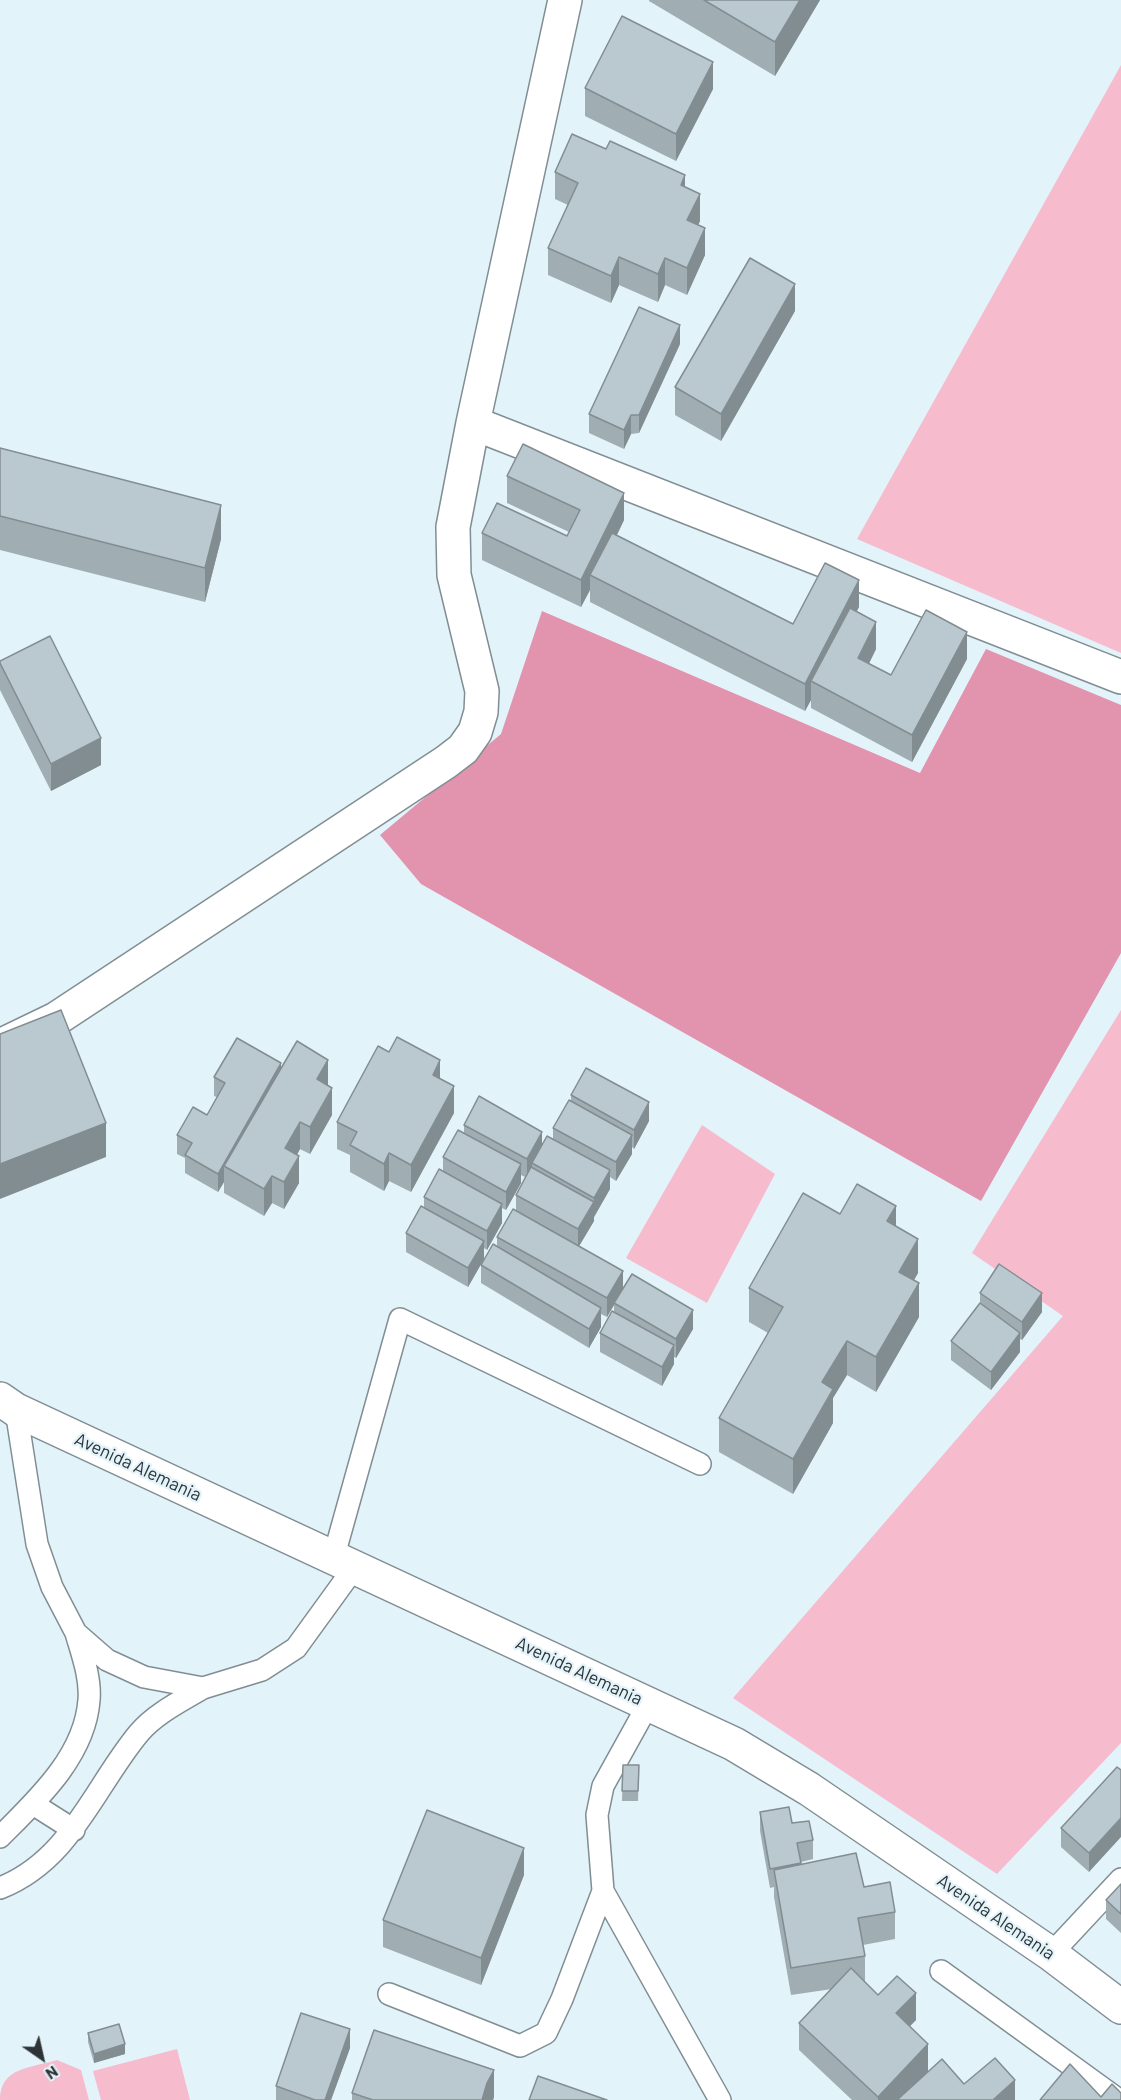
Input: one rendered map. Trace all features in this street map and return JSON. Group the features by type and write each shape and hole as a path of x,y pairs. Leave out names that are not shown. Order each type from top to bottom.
{"street":[{"path":"0,1046 56,1019 463,749 475,732 481,712 482,691 454,575 453,527 473,423 565,0"},
{"path":"473,423 1121,677"},
{"name":"Avenida Alemania","path":"8,1405 343,1564 734,1743 808,1789 1051,1954 1121,2007"}],"lane":[{"path":"0,1888 47,1859 74,1830 140,1731 164,1711 202,1688 262,1670 296,1648 343,1564 400,1319 700,1464"},
{"path":"0,1837 33,1804 63,1768 84,1727 90,1699 86,1670 76,1633 52,1587 37,1544 8,1405"},
{"path":"76,1633 107,1660 144,1677 202,1688"},
{"path":"649,1703 603,1786 597,1815 603,1891 720,2100"},
{"path":"33,1804 74,1830"},
{"path":"1051,1954 1121,1880"},
{"path":"389,1994 520,2046 546,2033 562,1999 603,1891"},
{"path":"941,1971 1119,2100"}],"shaded area":[{"path":"1121,65 1121,653 857,539"},
{"path":"542,611 920,773 986,649 1121,705 1121,953 981,1201 421,884 380,835 501,734"},
{"path":"1121,1010 1121,1743 997,1874 733,1698 1063,1316 972,1253"},
{"path":"702,1125 775,1174 707,1303 626,1258"},
{"path":"177,2049 190,2100 101,2100 93,2071"},
{"path":"57,2060 81,2070 89,2100 0,2100 1,2089 11,2075 28,2067"}],"building":[{"path":"704,0 800,0 775,42"},
{"path":"622,16 713,62 676,134 585,88"},
{"path":"572,134 606,149 610,141 685,175 681,185 700,194 687,220 705,228 687,268 665,258 658,274 619,257 611,276 548,248 578,183 555,172"},
{"path":"750,258 795,284 721,414 675,387"},
{"path":"639,307 680,325 639,415 631,415 624,430 589,414"},
{"path":"523,444 624,493 581,580 482,533 497,503 567,536 580,510 507,476"},
{"path":"0,448 221,505 205,568 0,516"},
{"path":"612,533 793,624 825,563 859,580 805,684 590,575"},
{"path":"850,608 876,622 858,658 891,675 926,610 967,632 912,735 811,681"},
{"path":"50,636 101,738 51,764 0,663"},
{"path":"61,1010 106,1123 0,1164 0,1034"},
{"path":"397,1037 440,1060 433,1075 454,1086 411,1165 389,1153 384,1164 350,1145 357,1132 337,1122 378,1046 389,1052"},
{"path":"237,1038 281,1063 218,1174 185,1155 192,1143 177,1135 193,1107 207,1115 225,1083 214,1077"},
{"path":"297,1041 328,1060 317,1079 332,1088 310,1127 300,1122 285,1148 299,1156 284,1182 272,1176 264,1189 224,1166"},
{"path":"586,1068 649,1102 634,1130 571,1095"},
{"path":"479,1096 542,1132 527,1159 464,1125"},
{"path":"569,1100 632,1135 616,1162 553,1128"},
{"path":"458,1130 521,1164 506,1192 443,1157"},
{"path":"547,1136 610,1170 594,1198 532,1163"},
{"path":"531,1167 594,1202 578,1229 516,1195"},
{"path":"439,1169 502,1204 487,1231 424,1197"},
{"path":"857,1184 896,1206 887,1221 918,1239 899,1272 919,1283 876,1357 847,1341 822,1382 833,1389 793,1459 719,1418 783,1307 749,1288 803,1193 840,1214"},
{"path":"421,1206 484,1241 468,1268 406,1233"},
{"path":"513,1209 623,1271 607,1298 497,1237"},
{"path":"493,1244 601,1308 589,1329 481,1265"},
{"path":"999,1264 1042,1293 1022,1322 980,1293"},
{"path":"632,1274 693,1310 676,1339 614,1303"},
{"path":"980,1303 1020,1333 991,1372 951,1341"},
{"path":"612,1311 674,1345 662,1367 600,1333"},
{"path":"623,1765 639,1765 638,1791 622,1791"},
{"path":"1117,1767 1121,1770 1121,1818 1089,1853 1061,1828"},
{"path":"789,1807 792,1823 809,1821 813,1840 797,1843 801,1863 770,1869 760,1812"},
{"path":"427,1810 524,1848 481,1958 383,1920"},
{"path":"856,1853 864,1887 890,1882 895,1912 858,1918 865,1956 791,1968 774,1870"},
{"path":"1121,1884 1121,1914 1106,1900"},
{"path":"851,1968 878,1995 897,1976 916,1993 896,2013 928,2044 878,2097 799,2023"},
{"path":"301,2013 350,2029 325,2100 315,2100 276,2086"},
{"path":"119,2024 125,2044 94,2054 88,2033"},
{"path":"374,2030 494,2070 482,2100 373,2100 352,2093"},
{"path":"995,2058 1015,2080 993,2100 897,2100 942,2059 964,2084"},
{"path":"1070,2064 1101,2097 1112,2084 1121,2093 1121,2100 1040,2100"},
{"path":"538,2076 607,2100 529,2100"}]}
